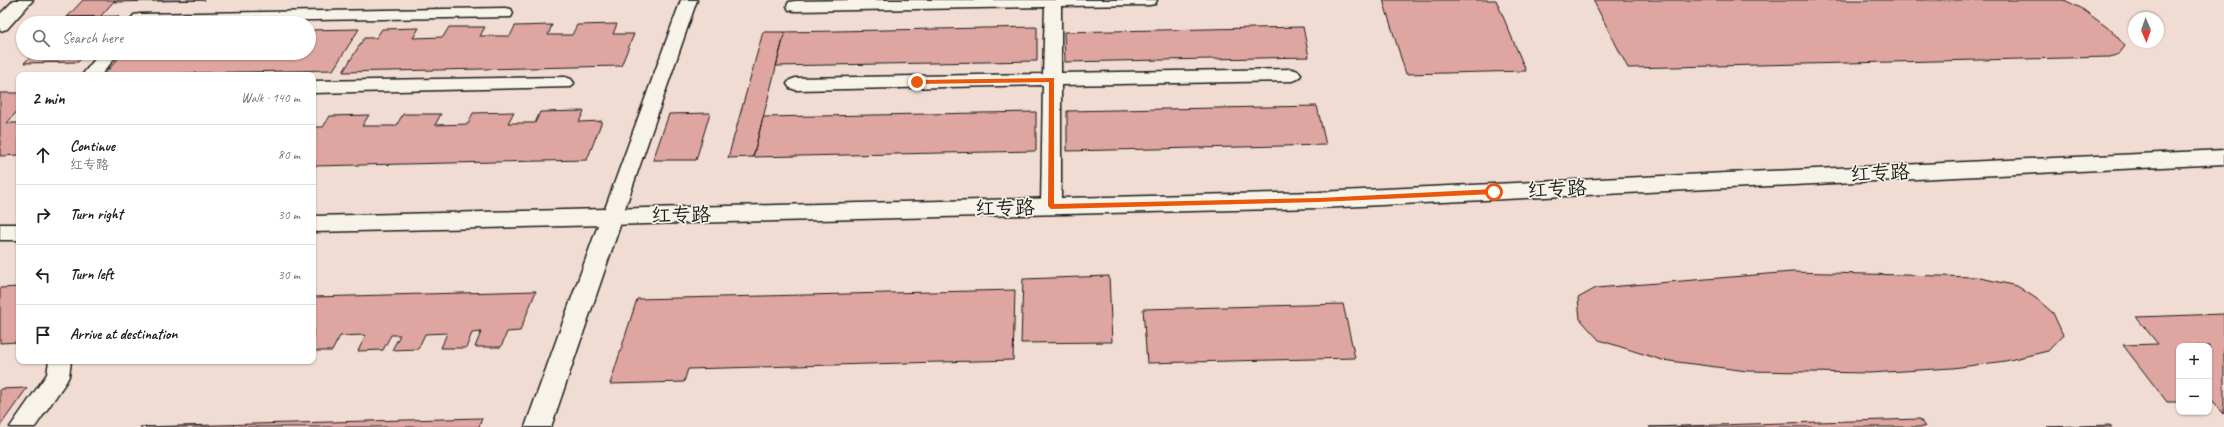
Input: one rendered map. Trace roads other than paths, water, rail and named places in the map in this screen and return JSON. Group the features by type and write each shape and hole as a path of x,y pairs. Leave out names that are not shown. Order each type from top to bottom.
{"street":[{"path":"0,25 24,0"},
{"name":"红专路","path":"316,224 1319,200 2224,157"},
{"path":"538,427 612,217"},
{"path":"0,232 16,232"}],"lane":[{"path":"612,217 689,0"},
{"path":"795,6 1149,0"},
{"path":"1051,206 1053,2"},
{"path":"316,16 505,13"},
{"path":"94,72 104,60"},
{"path":"796,84 1292,75"},
{"path":"316,91 565,83"},
{"path":"22,427 58,376 60,364"}]}
